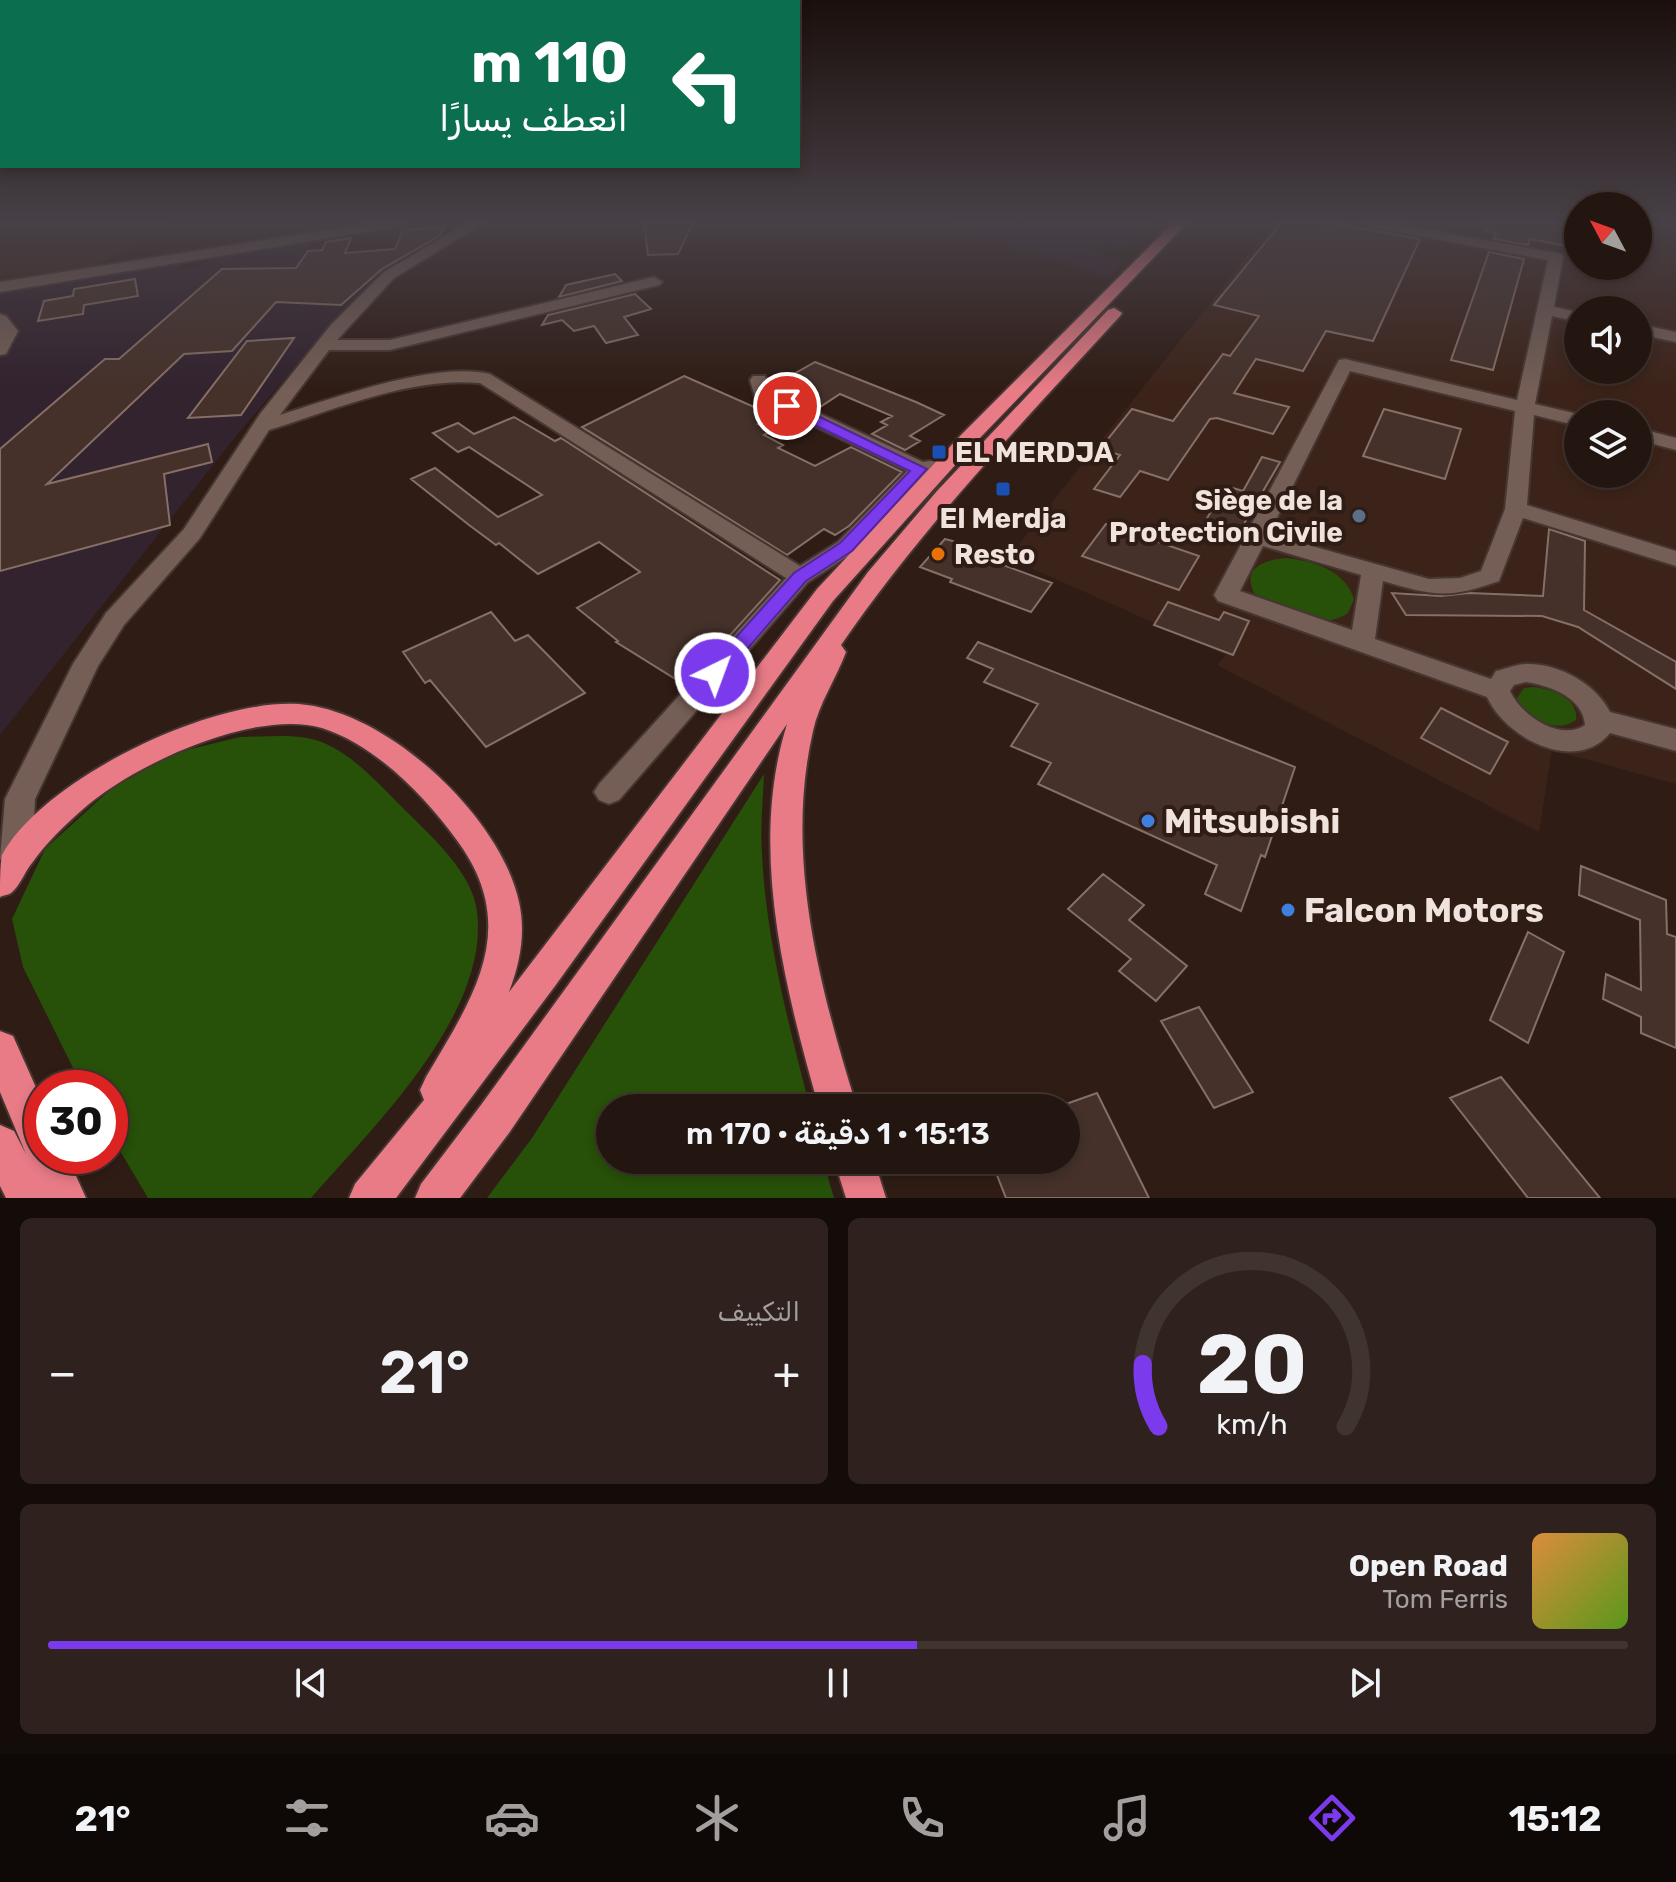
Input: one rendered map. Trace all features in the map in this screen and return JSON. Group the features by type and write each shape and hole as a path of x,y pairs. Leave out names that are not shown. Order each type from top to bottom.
{"highway":[{"path":"369,1198 397,1166 825,595 932,467 1124,278"},
{"path":"435,1198 495,1119 844,619 944,495 1147,278"},
{"path":"835,1094 791,918 787,852 789,792 800,728 844,619"},
{"path":"8,871 74,798 115,770 197,731 271,716 308,715 342,727 373,743 409,768 470,832 493,866 503,897 505,939 498,975 480,1017 397,1166"},
{"path":"0,1049 24,1104"},
{"path":"0,1145 28,1198"},
{"path":"55,1174 66,1198"},
{"path":"858,1174 866,1198"}],"street":[{"path":"0,287 56,278"},
{"path":"8,871 20,799 86,664 115,619 192,533 262,426 325,345 386,278"},
{"path":"1256,537 1429,587 1462,586 1491,576 1516,509 1525,407 1552,278"},
{"path":"325,345 390,345 654,282"},
{"path":"1545,310 1564,314"},
{"path":"0,319 10,331 0,350"},
{"path":"1652,332 1676,337"},
{"path":"1497,691 1505,678 1514,674 1526,673 1553,679 1579,693 1597,711 1599,729 1593,735 1571,740 1542,734 1505,710 1497,691 1226,595 1345,364 1564,417"},
{"path":"262,426 379,392 468,373 484,378 800,577"},
{"path":"609,792 800,577 846,547 932,467 761,393 759,380"},
{"path":"1652,438 1676,444"},
{"path":"1516,509 1676,559"},
{"path":"1362,643 1373,573"},
{"path":"1599,720 1676,740"}],"shaded area":[{"path":"0,278 41,278 0,284"},
{"path":"74,278 382,278 346,307 236,436 0,735 0,289"},
{"name":"Siège de la Protection Civile","path":"1230,278 1676,278 1676,784 1552,750 1539,832 1217,665 1226,655 1008,558"}],"green space":[{"path":"1286,558 1317,565 1336,574 1350,589 1354,599 1348,613 1337,619 1313,620 1256,596 1250,579 1252,573 1261,564"},
{"path":"1534,687 1569,700 1576,712 1576,720 1560,726 1534,718 1517,698 1524,688"},
{"path":"282,736 322,742 362,768 429,834 460,870 474,897 477,911 476,950 465,989 447,1028 395,1103 311,1198 148,1198 128,1164 128,1070 74,1070 23,967 12,919 45,849 111,789 174,753 240,737"},
{"path":"764,774 761,844 768,918 806,1094 596,1094 596,1174 827,1174 834,1198 487,1198 532,1138"}],"building":[{"path":"212,278 372,278 341,305 276,302 232,351 184,354 47,484 208,444 212,462 164,474 170,525 0,571 0,449 105,359 119,359"},
{"path":"598,278 619,278 622,281 559,297 566,285"},
{"path":"1236,278 1402,278 1373,341 1326,331 1303,371 1256,359 1234,393 1289,407 1273,434 1217,418 1210,419 1168,480 1140,471 1120,497 1094,489 1120,455 1100,449 1132,409 1173,421 1223,354 1230,356 1259,316 1214,305"},
{"path":"1480,278 1519,278 1493,370 1451,360"},
{"path":"135,279 138,296 84,305 83,314 38,321 44,301 73,296 74,289"},
{"path":"635,294 651,309 624,317 638,335 606,343 594,326 574,331 562,320 542,325 548,315"},
{"path":"294,338 241,415 188,418 247,341"},
{"path":"815,362 944,415 910,436 920,441 905,450 872,434 887,425 881,422 892,416 840,394 817,409 786,394 800,387 783,380"},
{"path":"684,376 772,415 758,424 773,430 764,435 783,445 778,448 815,466 851,447 902,472 849,526 835,535 824,529 787,555 582,427"},
{"path":"1384,409 1461,429 1445,479 1363,456"},
{"path":"514,417 555,441 561,438 780,580 685,685 616,642 577,608 640,572 599,542 538,574 411,479 435,468 498,517 542,495 469,447 458,452 433,433 458,423 474,434"},
{"path":"1262,457 1280,462 1237,536 1203,525 1226,486 1243,491"},
{"path":"1106,524 1199,556 1179,590 1082,556"},
{"path":"1549,529 1585,541 1584,610 1676,662 1676,689 1578,627 1542,616 1406,615 1392,593 1543,596"},
{"path":"945,539 978,548 973,554 1052,583 1031,612 950,582 952,579 920,567"},
{"path":"1168,602 1219,620 1224,612 1249,621 1233,655 1154,625"},
{"path":"491,612 515,641 528,635 585,693 486,747 430,680 425,683 403,652"},
{"path":"978,642 1295,767 1265,857 1261,855 1241,911 1205,894 1217,865 1038,784 1051,763 1011,746 1038,704 984,682 993,669 967,658"},
{"path":"1441,708 1508,742 1490,774 1421,738"},
{"path":"1581,866 1666,900 1667,934 1676,937 1676,1048 1641,1033 1641,1017 1603,999 1606,974 1641,990 1640,920 1579,895"},
{"path":"1103,874 1144,905 1129,920 1187,966 1156,1001 1119,971 1131,959 1068,909"},
{"path":"1528,932 1564,952 1528,1043 1490,1020"},
{"path":"1199,1007 1253,1092 1214,1108 1161,1021"},
{"path":"1501,1077 1600,1198 1528,1198 1450,1098"},
{"path":"1097,1093 1149,1198 1006,1198 997,1174 1080,1174 1080,1099"}],"place":[{"name":"EL MERDJA","path":"939,452"},
{"name":"El Merdja","path":"1003,489"},
{"name":"Siège de la Protection Civile","path":"1359,516"},
{"name":"Resto","path":"938,554"},
{"name":"Mitsubishi","path":"1148,821"},
{"name":"Falcon Motors","path":"1288,910"}],"route":[{"path":"715,673 800,577 846,547 920,469 787,406"}]}
